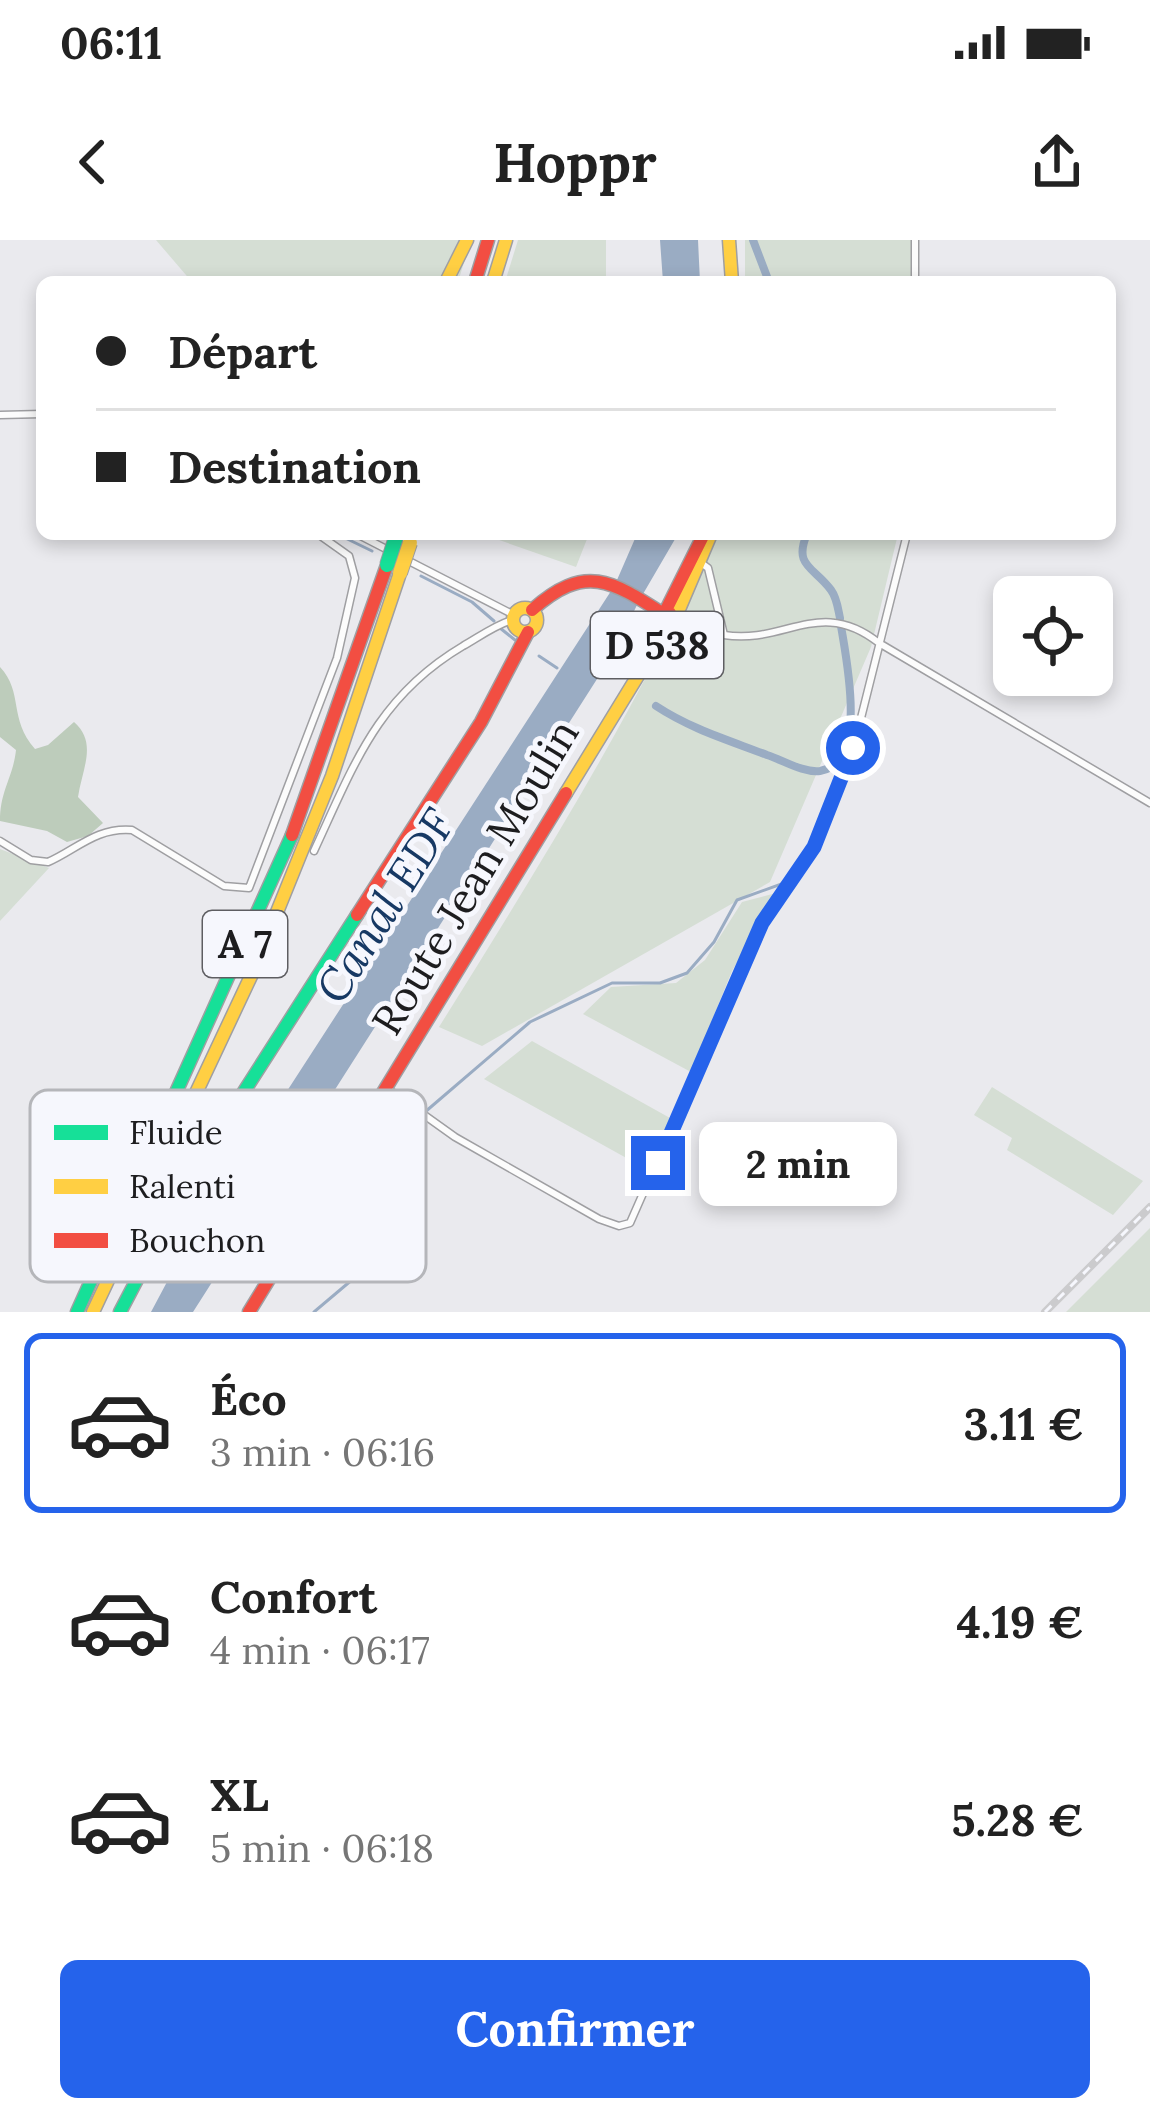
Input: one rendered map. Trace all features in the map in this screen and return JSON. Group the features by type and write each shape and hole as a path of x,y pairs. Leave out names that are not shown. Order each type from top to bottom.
{"main road":[{"path":"449,276 467,240"},
{"path":"477,276 488,240"},
{"path":"495,276 506,240"},
{"path":"729,240 732,276"},
{"name":"A 7","path":"197,1090 252,974 332,776 403,540"},
{"name":"Route Jean Moulin","path":"383,1090 650,655 705,540"},
{"name":"A 7","path":"178,1090 293,832 394,569"},
{"path":"245,1090 482,722 519,628 537,620 532,610 575,580 591,577 671,610"},
{"name":"D 538","path":"591,749 671,610"},
{"path":"67,1312 83,1282"},
{"name":"A 7","path":"77,1312 91,1282"},
{"name":"A 7","path":"92,1312 106,1282"},
{"path":"120,1312 136,1282"},
{"name":"Route Jean Moulin","path":"249,1312 267,1282"}],"street":[{"path":"915,240 915,276"},
{"path":"0,415 36,414"},
{"path":"0,841 31,860 47,862 69,846 118,829 132,830 224,886 249,888 330,677 355,585 349,556 326,540"},
{"path":"366,540 519,628"},
{"path":"426,1116 599,1219 619,1226 630,1223 762,923 805,863 822,828 853,748 905,540"},
{"path":"697,562 708,568 724,635 855,624 879,643 1150,803"},
{"path":"314,851 363,747 390,704 430,667 519,628"},
{"path":"385,1087 389,1090"}],"shaded area":[{"path":"156,240 471,240 460,276 187,276"},
{"path":"518,240 606,240 606,276 507,276"},
{"path":"745,240 911,240 912,276 745,276"},
{"path":"499,540 587,540 576,567"},
{"path":"713,540 897,540 871,647 770,882 482,1046 439,1027 621,723"},
{"path":"0,849 49,868 0,921"},
{"path":"776,893 732,971 691,1072 583,1014 611,987 676,983 705,960 742,902"},
{"path":"532,1041 670,1118 648,1170 484,1079"},
{"path":"992,1087 1143,1181 1113,1215 1007,1150 1012,1138 974,1115"},
{"path":"1150,1228 1150,1312 1066,1312"}],"green space":[{"path":"0,667 35,749 48,745 74,722 81,730 87,748 78,797 103,823 88,836 67,842 47,831 0,821 16,750 0,737"}],"water":[{"path":"660,240 698,240 700,276 663,276"},
{"path":"634,540 674,540 643,594 617,580"},
{"name":"Canal EDF","path":"611,591 637,605 613,654 335,1090 288,1090"},
{"name":"Canal EDF","path":"167,1282 212,1282 193,1312 151,1312"}],"waterway":[{"path":"753,240 767,276"},
{"path":"349,540 372,551"},
{"path":"805,540 804,560 833,593 840,618"},
{"path":"421,576 472,602 494,621"},
{"path":"656,706 710,734 820,771 835,764 849,730 851,708 841,626"},
{"path":"500,628 515,640"},
{"path":"539,656 557,668"},
{"path":"815,833 839,772 835,764"},
{"path":"426,1111 530,1022 612,983 660,983 687,973 714,942 737,900 787,882 804,858"},
{"path":"314,1312 349,1282"}],"railway":[{"path":"1045,1312 1150,1207"}],"traffic: fast":[{"path":"387,565 395,540"},
{"path":"177,1090 292,835"},
{"path":"245,1090 357,915"},
{"path":"77,1312 91,1282"},
{"path":"120,1312 136,1282"}],"traffic: slow":[{"path":"449,276 467,240"},
{"path":"495,276 506,240"},
{"path":"729,240 732,276"},
{"path":"566,793 680,607 708,540"},
{"path":"400,573 410,543"},
{"path":"197,1090 252,974 332,776 400,573"},
{"path":"525,608 534,611 537,620 534,629 525,632 516,629 513,620 516,611 525,608"},
{"path":"93,1312 107,1282"}],"traffic: jam":[{"path":"477,276 488,240"},
{"path":"649,644 701,540"},
{"path":"292,835 387,565"},
{"path":"532,610 568,586 598,582 629,593 665,615 670,613"},
{"path":"357,915 481,722 528,632"},
{"path":"385,1090 566,793"},
{"path":"249,1312 267,1282"}],"route":[{"path":"658,1163 762,923 814,847 853,748"}]}
